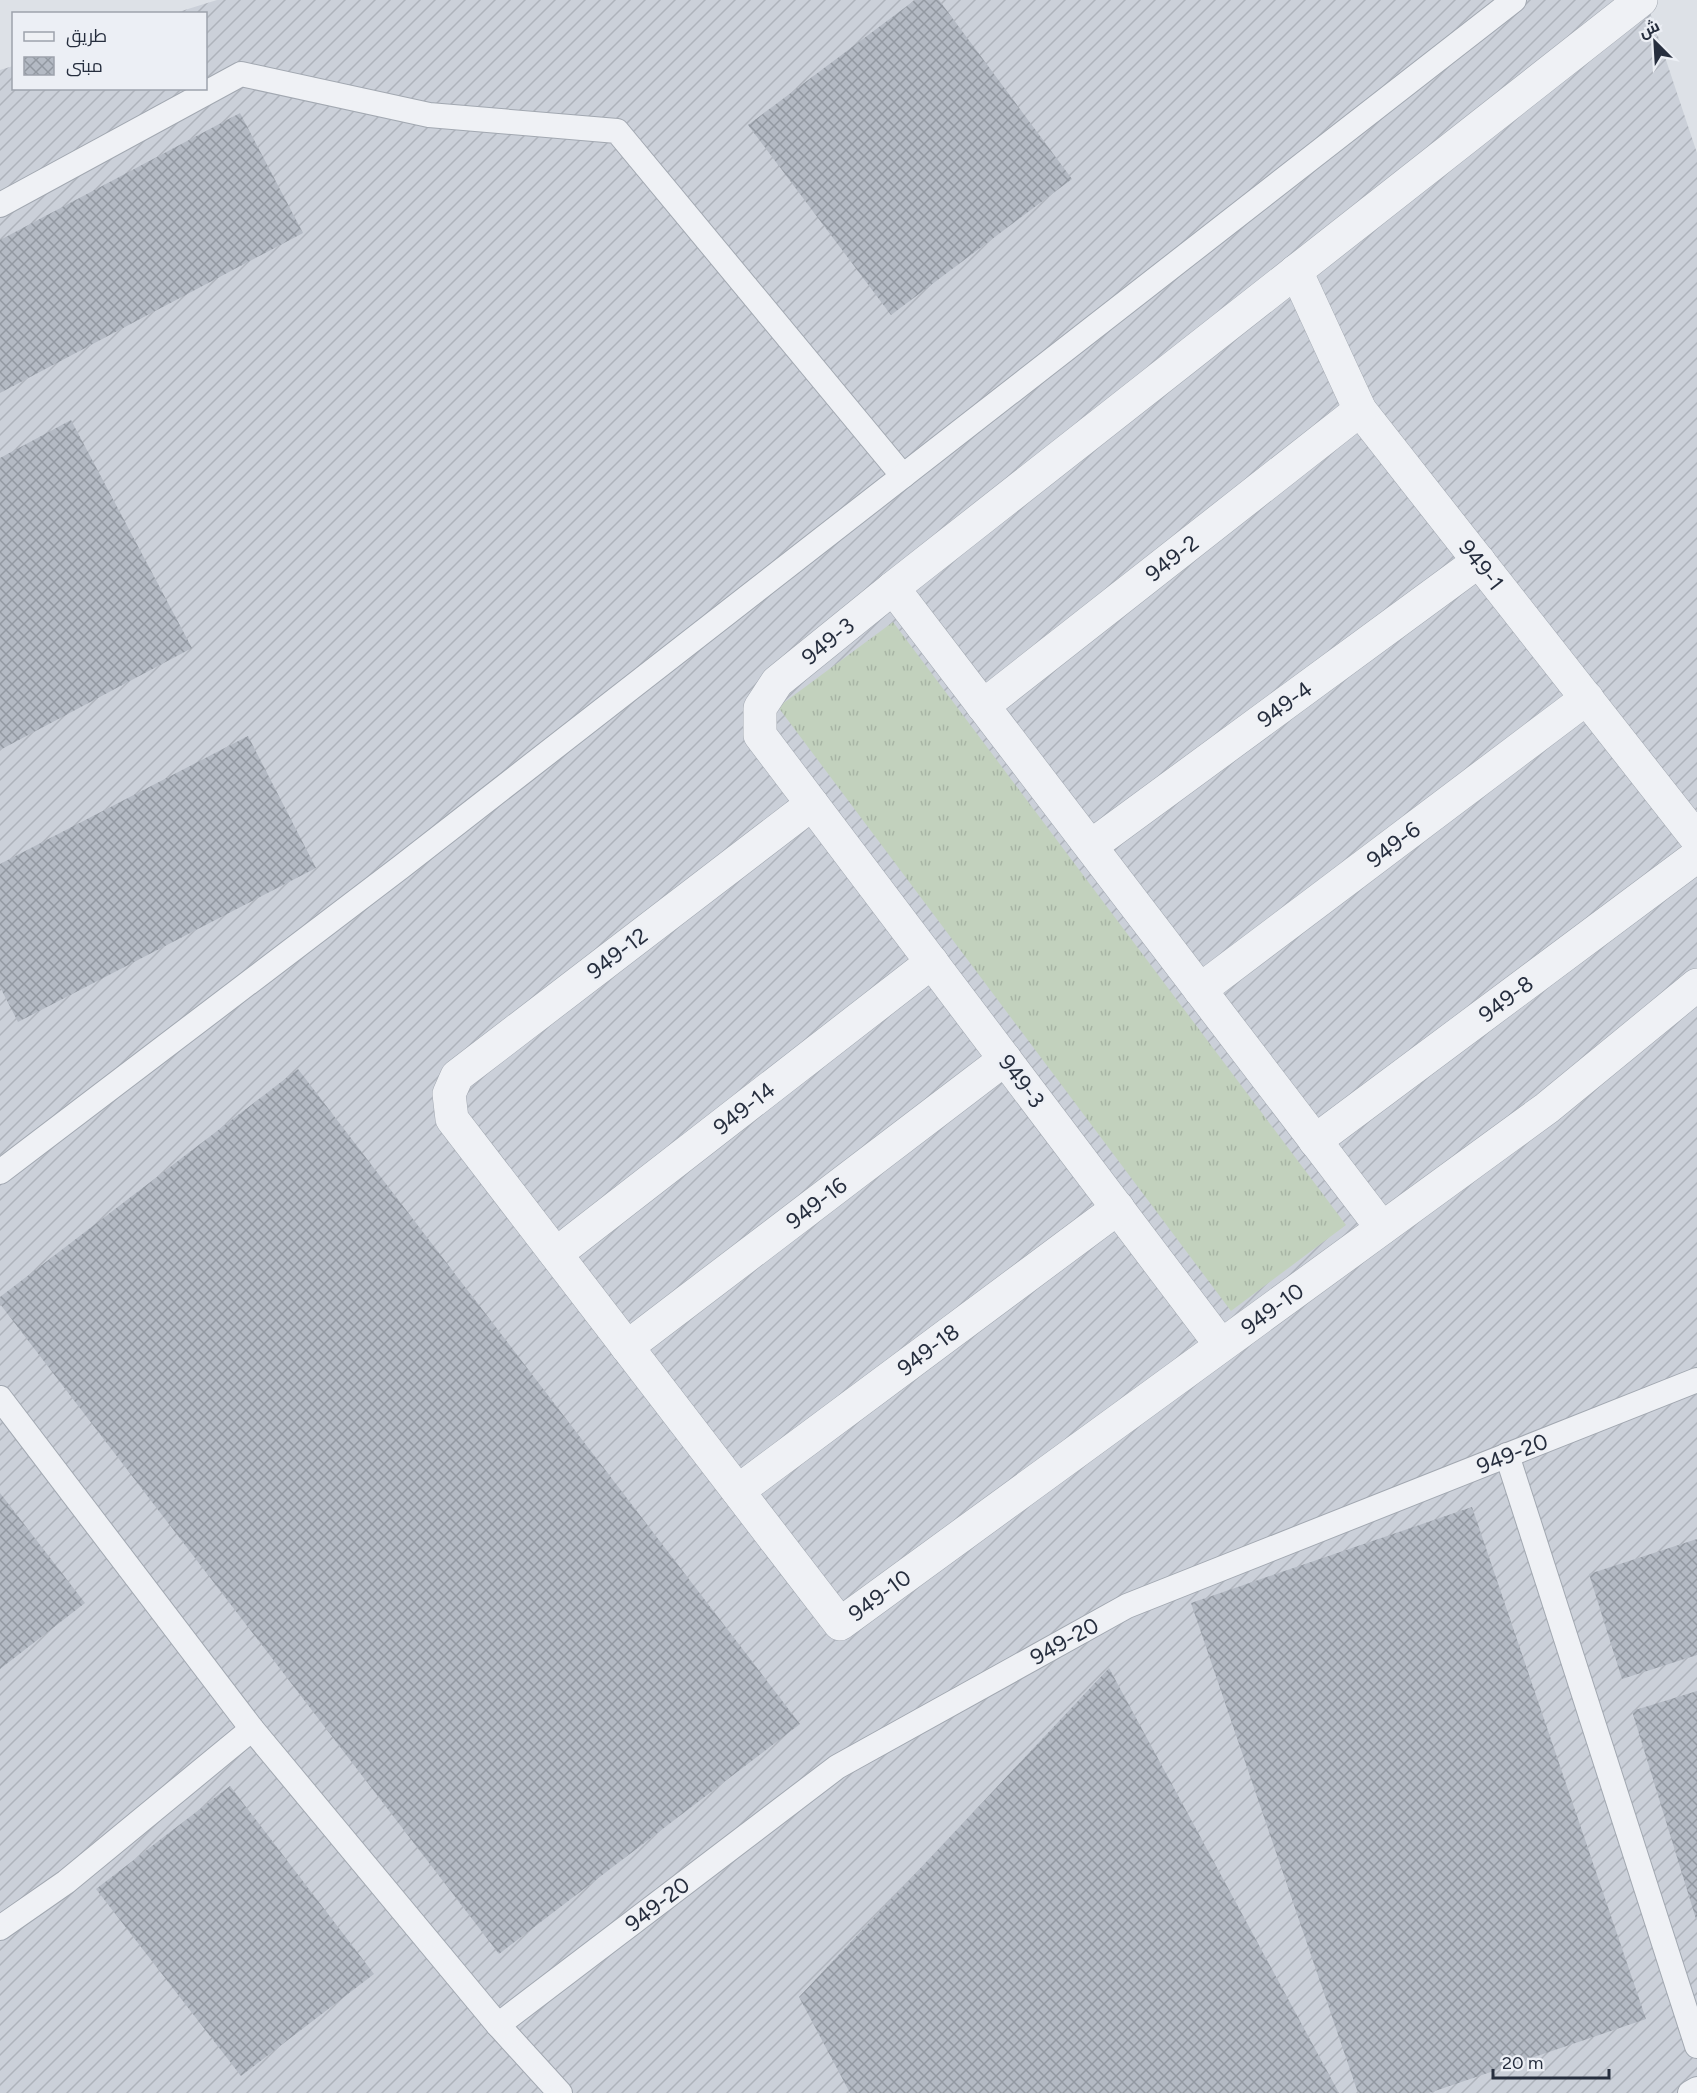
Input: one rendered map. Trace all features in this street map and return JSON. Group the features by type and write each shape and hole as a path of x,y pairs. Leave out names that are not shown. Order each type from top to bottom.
{"street":[{"name":"949-3","path":"1221,1346 760,735 760,708 777,682 1641,0"},
{"name":"949-1","path":"1296,271 1360,410 1697,839"},
{"name":"949-2","path":"983,706 1360,410"},
{"name":"949-4","path":"1091,846 1479,561"},
{"path":"894,588 1382,1228"},
{"name":"949-6","path":"1200,990 1587,698"},
{"name":"949-12","path":"556,1254 452,1119 449,1094 457,1076 812,804"},
{"name":"949-8","path":"1315,1141 1697,856"},
{"name":"949-14","path":"556,1254 932,962"},
{"name":"949-10","path":"738,1491 840,1624 1547,1108 1697,985"},
{"name":"949-16","path":"627,1347 1005,1059"},
{"name":"949-18","path":"738,1491 1118,1208"},
{"path":"556,1254 738,1491"}],"lane":[{"path":"0,1172 401,867 1514,0"},
{"path":"0,205 241,74 429,115 617,131 903,476"},
{"name":"949-20","path":"498,2025 828,1774 1128,1606 1697,1380"},
{"path":"0,1398 252,1729 498,2025 560,2093"},
{"path":"1507,1455 1697,2046"},
{"path":"0,1928 66,1882 252,1729"},
{"path":"1690,2093 1697,2090"}],"shaded area":[{"path":"217,0 1646,0 1697,153 1697,2093 0,2093 0,70 12,66 12,90 207,90 207,12 178,12"}],"green space":[{"path":"893,622 1346,1225 1231,1311 778,707"}],"building":[{"path":"915,0 939,0 1072,179 891,315 748,125"},
{"path":"240,113 303,233 0,393 0,240"},
{"path":"71,420 192,648 0,750 0,458"},
{"path":"248,736 316,868 18,1022 0,987 0,864"},
{"path":"298,1069 800,1724 499,1954 0,1304 0,1297"},
{"path":"0,1493 85,1603 0,1669"},
{"path":"1472,1507 1646,2019 1429,2093 1358,2093 1191,1603"},
{"path":"1697,1539 1697,1655 1622,1679 1589,1574"},
{"path":"1109,1668 1339,2093 850,2093 799,1997"},
{"path":"1697,1691 1697,1919 1696,1919 1632,1711"},
{"path":"230,1786 374,1974 241,2076 96,1889"}]}
